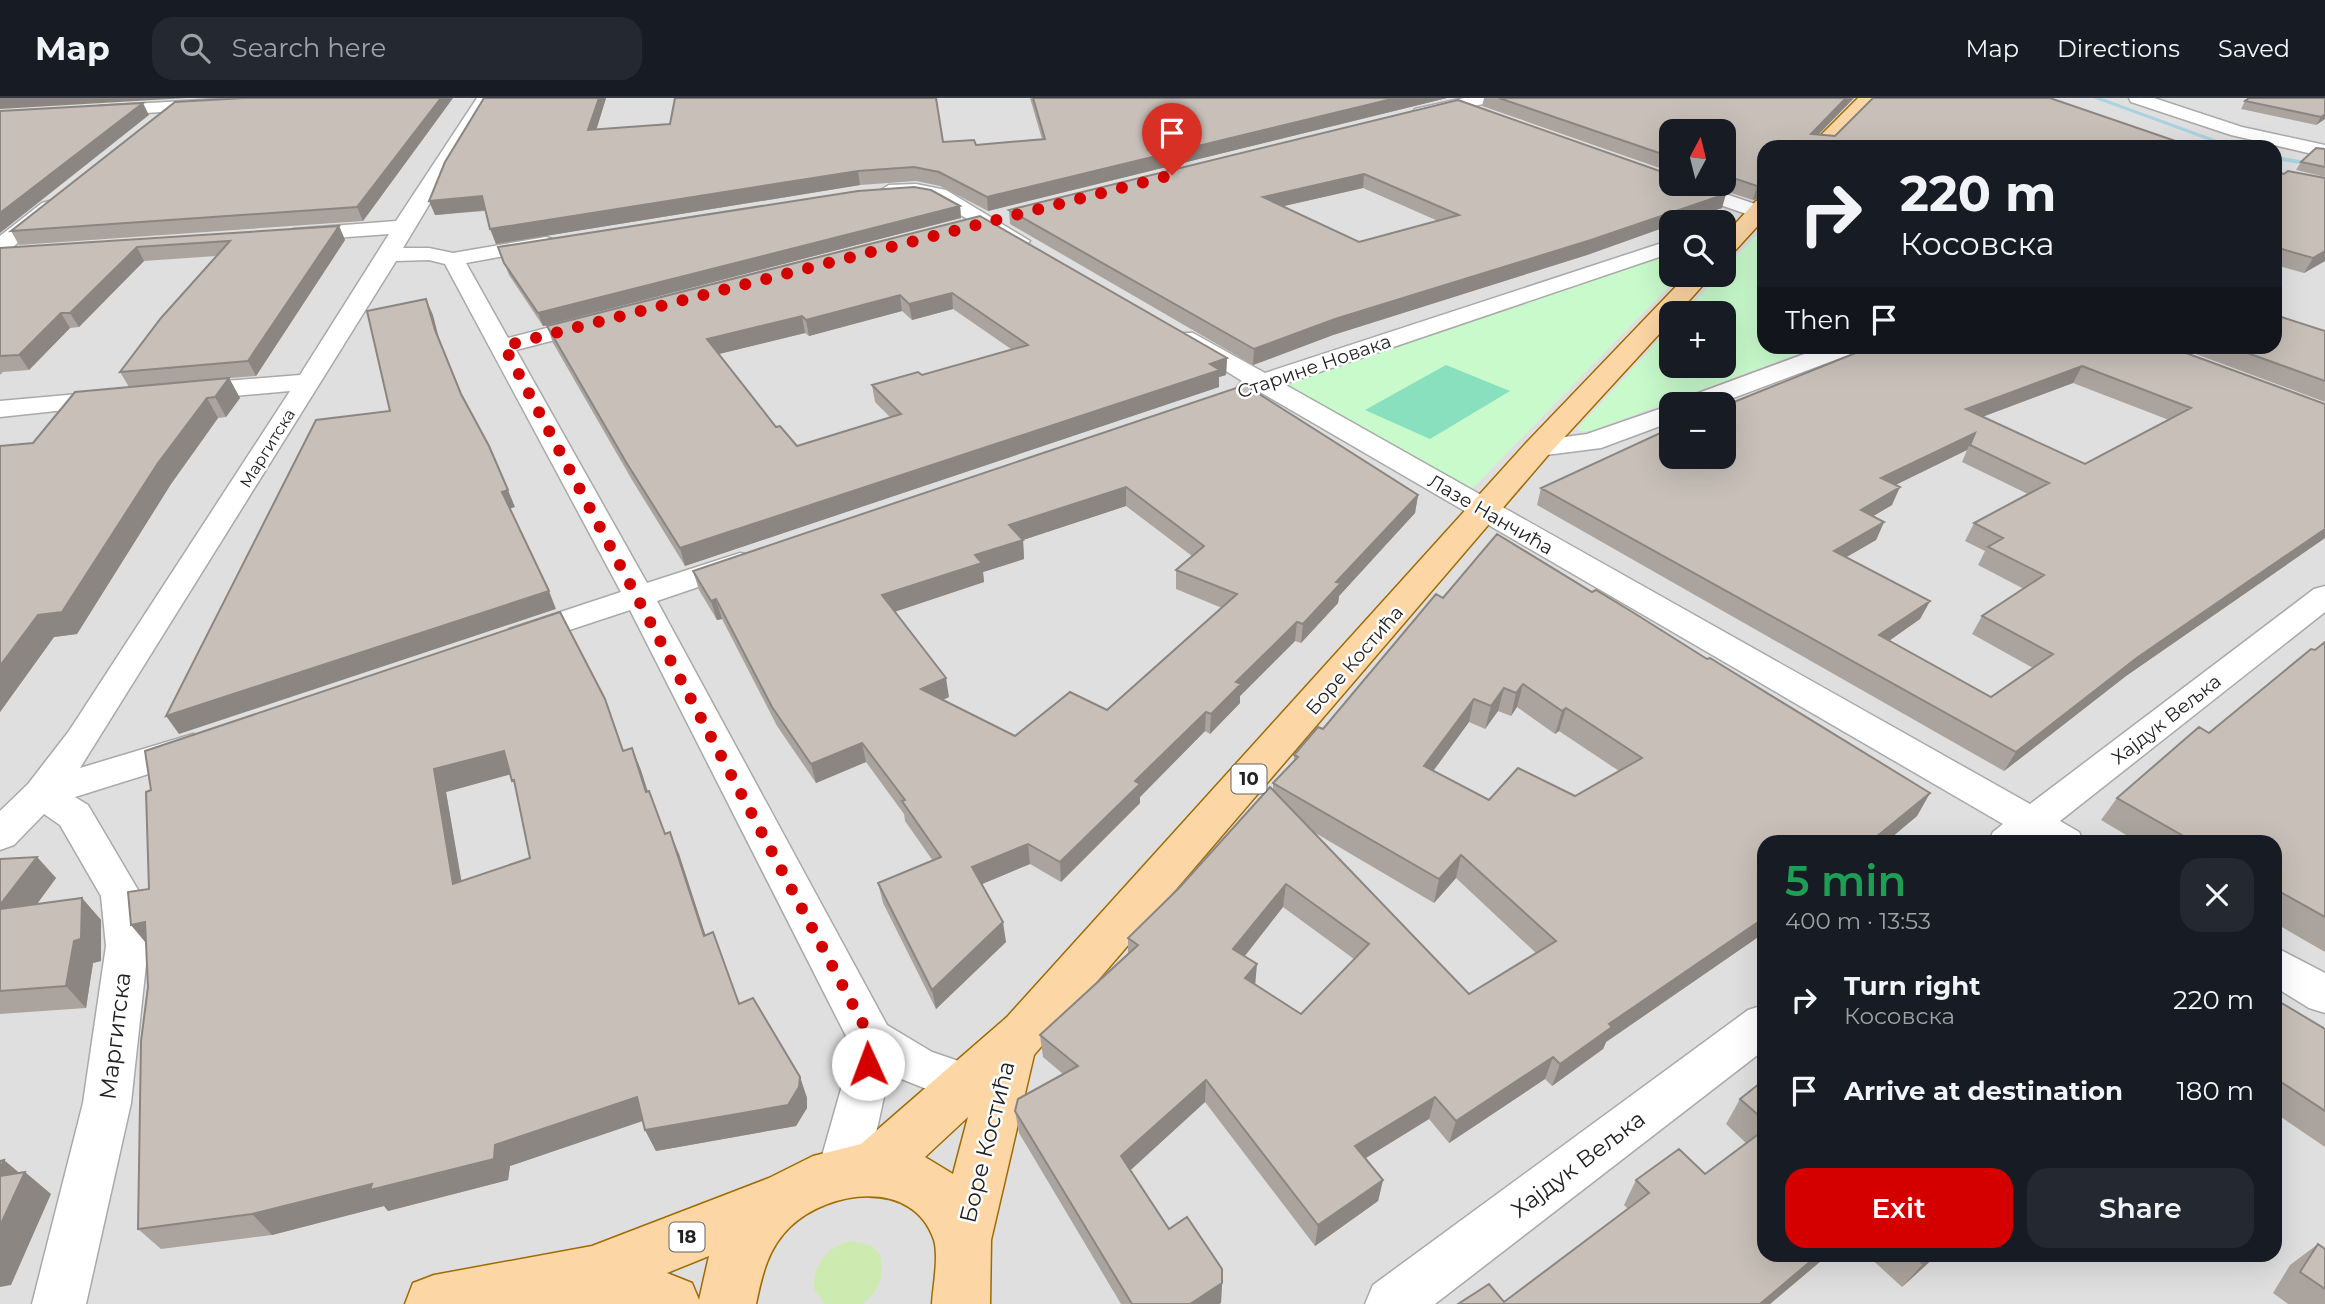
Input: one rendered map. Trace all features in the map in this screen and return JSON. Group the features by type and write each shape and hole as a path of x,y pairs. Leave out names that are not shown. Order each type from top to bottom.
{"main road":[{"path":"1826,140 1868,98"},
{"path":"1736,233 1757,215"},
{"name":"Боре Костића","path":"859,1168 969,1085 1010,1047 1486,511 1538,448 1689,287"},
{"name":"Боре Костића","path":"964,1238 1010,1047"},
{"path":"727,1304 727,1287 738,1254 757,1224 782,1199 811,1180 859,1168 905,1174 931,1188 951,1209 964,1238 967,1269 961,1304"},
{"name":"18","path":"434,1304 592,1275 782,1199"},
{"path":"592,1275 671,1304"}],"street":[{"name":"Маргитска","path":"0,835 41,794 82,740 389,255 403,227 485,98"},
{"path":"1437,98 1495,118"},
{"path":"1398,119 1486,98"},
{"path":"2137,98 2236,131 2276,140"},
{"path":"80,112 180,102 242,102"},
{"path":"153,124 180,102"},
{"path":"2282,141 2325,151"},
{"path":"873,193 916,190 939,194 1045,257"},
{"path":"0,246 65,194"},
{"path":"1715,196 1757,209"},
{"path":"959,228 1012,215"},
{"path":"277,236 403,227"},
{"path":"389,255 429,254 453,259 561,240"},
{"name":"Старине Новака","path":"1222,397 1659,250"},
{"path":"0,255 28,253"},
{"path":"453,259 504,346 639,596 871,1039 917,1067 969,1085"},
{"path":"504,346 611,318"},
{"name":"Лазе Нанчића","path":"1166,327 1486,511 2020,832"},
{"path":"1726,392 1828,354"},
{"path":"161,395 309,382"},
{"path":"0,409 135,397"},
{"path":"1538,448 1591,442 1659,416"},
{"path":"494,645 758,555"},
{"name":"Хајдук Вељка","path":"2020,832 2325,596"},
{"path":"41,794 217,739"},
{"name":"Маргитска","path":"41,794 74,815 97,852 121,895 126,934 107,1103 59,1304"},
{"path":"2282,969 2325,995"},
{"name":"Хајдук Вељка","path":"1392,1304 1757,1029"},
{"path":"859,1168 864,1089 871,1039"}],"shaded area":[{"path":"0,98 2325,98 2325,1304 0,1304"}],"green space":[{"path":"1757,235 1757,354 1797,354 1736,377 1736,301 1695,301 1709,287 1736,287 1736,257"},
{"path":"1659,254 1659,287 1668,287 1471,490 1292,389 1291,383"},
{"path":"1659,340 1659,378 1733,378 1695,392 1659,392 1659,406 1591,431 1579,431 1579,427"},
{"path":"1446,365 1510,391 1430,439 1365,410"},
{"path":"850,1241 872,1246 880,1255 880,1282 873,1294 862,1304 825,1304 814,1289 816,1272 828,1253"}],"building":[{"path":"244,98 441,98 357,207 11,231 175,102"},
{"path":"484,98 599,98 588,130 670,124 675,98 936,98 943,142 974,140 976,145 1045,139 1033,98 1396,98 987,197 939,172 914,167 858,171 490,229 482,196 429,201 445,162"},
{"path":"1499,98 1846,98 1811,134 1835,136 1873,98 2050,98 2173,140 1757,140 1757,186 1736,179 1736,119 1659,119 1659,153"},
{"path":"2249,98 2325,98 2325,114 2321,117 2245,101"},
{"path":"1458,100 1659,171 1659,196 1720,196 1679,210 1659,210 1659,217 1335,319 1254,349 1009,210","holes":["1364,174 1459,215 1359,242 1263,197"]},
{"path":"143,103 0,213 0,111"},
{"path":"2316,148 2325,149 2325,167 2301,162"},
{"path":"2288,171 2325,178 2325,251 2313,258 2282,249 2282,173"},
{"path":"914,187 931,190 960,206 538,313 504,263 498,247 858,191"},
{"path":"980,216 1227,358 1210,364 1220,370 680,548 626,462 547,326","holes":["952,293 1028,345 922,375 918,372 872,385 901,414 797,446 780,426 776,427 707,339 802,316 806,320 900,295 909,304"]},
{"path":"339,226 248,361 120,372 161,318 230,241 137,247 70,313 61,313 19,355 0,356 0,248"},
{"path":"426,299 435,330 461,394 489,446 508,490 502,492 549,591 166,716 316,420 390,411 367,311"},
{"path":"2282,317 2325,331 2325,381 2250,354 2282,354"},
{"path":"1853,354 2189,354 2325,404 2325,529 2138,657 2016,752 1541,488 1659,434 1659,469 1736,469 1736,401","holes":["2082,366 2191,408 2085,464 1966,409","1975,433 1970,445 2049,483 1974,523 2003,538 1988,547 2044,575 1982,616 2053,654 1991,697 1879,635 1930,601 1834,551 1884,522 1861,510 1900,487 1881,478"]},
{"path":"229,378 215,397 207,398 158,463 62,612 38,615 0,666 0,446 33,443 75,392"},
{"path":"1245,385 1418,495 1336,582 1341,583 1303,624 1297,622 1236,682 1241,684 1211,714 1206,712 1135,781 1140,784 1060,862 1028,844 972,867 1003,922 932,990 878,883 941,857 902,801 905,800 862,743 811,764 772,707 716,599 711,601 693,571","holes":["1126,487 1204,546 1176,570 1237,594 1107,710 1070,692 1015,736 921,689 946,678 882,595 982,563 975,555 1023,540 1009,525"]},
{"path":"1497,534 1592,592 1596,590 1707,659 1710,658 1930,793 1879,835 1757,835 1757,923 1609,1024 1612,1027 1560,1064 1553,1057 1456,1121 1435,1097 1355,1146 1383,1180 1318,1225 1206,1080 1121,1156 1169,1229 1187,1217 1222,1269 1222,1283 1190,1304 1132,1304 1015,1111 1018,1099 1078,1066 1040,1035 1138,945 1128,938 1179,888 1270,787 1469,994 1556,941 1461,855 1439,879 1273,783 1298,757 1294,755 1318,727 1323,729 1436,594 1443,598","holes":["1523,684 1562,711 1566,708 1642,758 1575,796 1518,768 1489,800 1424,766 1474,699 1491,706 1504,688 1516,693","1286,884 1369,944 1301,1014 1245,978 1257,964 1233,949"]},
{"path":"560,612 605,699 623,751 632,748 646,792 649,791 665,834 670,832 704,936 713,932 739,1004 753,998 800,1077 799,1087 788,1105 645,1130 637,1097 495,1145 494,1159 370,1190 372,1184 252,1214 138,1229 141,1041 148,987 145,922 131,925 128,892 149,889 146,792 151,790 145,751","holes":["504,751 512,781 514,780 530,858 453,884 434,769"]},
{"path":"2325,642 2325,917 2282,893 2282,835 2182,835 2117,798 2199,727 2209,733 2311,649 2315,650"},
{"path":"37,857 0,905 0,859"},
{"path":"82,898 81,939 74,941 66,986 0,991 0,909"},
{"path":"2282,1003 2325,1029 2325,1111 2282,1083"},
{"path":"1757,1086 1757,1114 1740,1099"},
{"path":"1757,1135 1757,1262 1810,1262 1760,1304 1458,1304 1489,1284 1504,1302 1649,1193 1636,1180 1679,1149 1705,1174"},
{"path":"25,1172 0,1226 0,1176"},
{"path":"2318,1244 2325,1249 2325,1289 2300,1272"}],"waterway":[{"path":"2096,98 2213,140"},
{"path":"2282,159 2325,166"}],"route":[{"path":"868,1064 871,1039 639,596 504,346 1172,175"}]}
